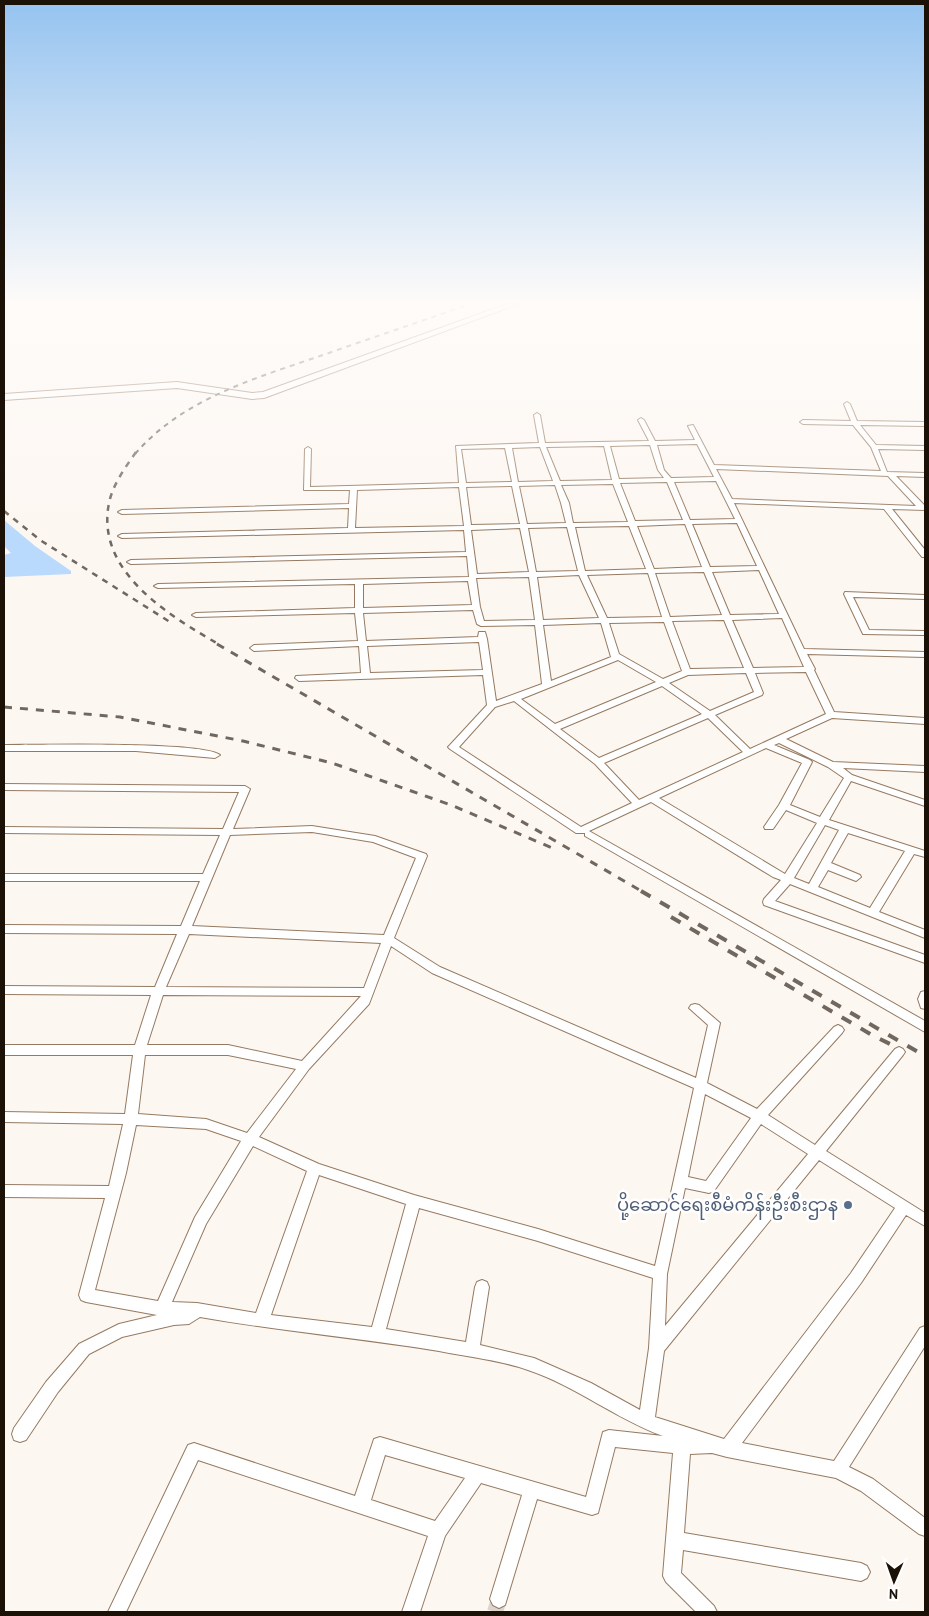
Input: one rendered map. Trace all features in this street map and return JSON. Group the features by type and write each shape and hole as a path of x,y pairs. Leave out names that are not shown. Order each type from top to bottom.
{"main road":[{"path":"4,397 177,385 252,396 264,395 307,379"}],"street":[{"path":"847,404 855,423 874,447 888,474 924,508"},
{"path":"537,415 542,444 566,503 582,573 604,620 616,658 547,686 492,705 453,747 580,831 831,715 925,720"},
{"path":"598,762 759,693 751,670 726,617 670,481 661,470 653,443 642,420"},
{"path":"804,422 925,424"},
{"path":"691,426 811,669 831,715"},
{"path":"492,705 483,639 476,607 458,447 700,442"},
{"path":"607,445 616,482 688,672"},
{"path":"508,446 534,574 547,686"},
{"path":"874,447 925,448"},
{"path":"308,449 306,489 718,479"},
{"path":"713,468 925,475"},
{"path":"350,530 354,488"},
{"path":"729,500 924,508"},
{"path":"122,512 352,506"},
{"path":"886,506 925,555"},
{"path":"122,536 739,521"},
{"path":"131,562 470,554"},
{"path":"158,586 762,568"},
{"path":"359,581 359,611 366,676"},
{"path":"925,597 848,594 866,632 925,633"},
{"path":"196,615 476,607"},
{"path":"480,624 784,616"},
{"path":"254,648 483,639"},
{"path":"801,651 925,654"},
{"path":"615,655 664,683 710,715 749,752"},
{"path":"554,728 688,672 811,669"},
{"path":"299,678 487,672"},
{"path":"515,698 598,762 638,804"},
{"path":"780,739 831,764 849,777 925,803"},
{"path":"766,745 807,762 784,806 769,827"},
{"path":"4,748 105,747 183,750 215,755"},
{"path":"831,764 925,769"},
{"path":"849,777 788,879 768,902 925,959"},
{"path":"4,787 245,789 159,990 140,1049 131,1119 114,1192 86,1295 162,1309 197,1310 261,1321 378,1334 472,1350 529,1363 586,1388 646,1422 721,1448"},
{"path":"652,798 777,875 925,934"},
{"path":"784,806 822,821 925,854"},
{"path":"812,889 845,828"},
{"path":"4,830 227,832 312,829 375,839 422,856 365,1001 305,1066 250,1139 200,1221 162,1309"},
{"path":"589,834 925,1027"},
{"path":"873,913 911,850"},
{"path":"825,865 856,877"},
{"path":"4,877 208,878"},
{"path":"4,929 186,930 388,939 436,970 701,1086 759,1116 925,1220"},
{"path":"4,990 368,992"},
{"path":"925,995 925,1005"},
{"path":"646,1422 657,1348 660,1274 714,1023 695,1008"},
{"path":"681,1182 709,1188 759,1116 838,1030"},
{"path":"4,1050 228,1050 305,1066"},
{"path":"657,1348 899,1052"},
{"path":"4,1117 131,1119 206,1124 250,1139 315,1168 414,1201 538,1235 660,1274"},
{"path":"261,1321 315,1168"},
{"path":"4,1191 114,1192"},
{"path":"378,1334 414,1201"},
{"path":"721,1448 856,1278 904,1206"},
{"path":"472,1350 482,1287"},
{"path":"20,1434 52,1387 84,1349 119,1331 174,1318 190,1317 197,1310"},
{"path":"838,1470 925,1333"},
{"path":"361,1504 380,1445 592,1506 609,1438 721,1448 838,1470 867,1485 925,1528"},
{"path":"682,1446 672,1576 708,1612"},
{"path":"117,1612 194,1451 361,1504 438,1531"},
{"path":"411,1612 438,1531 478,1474"},
{"path":"500,1600 532,1489"},
{"path":"675,1540 861,1572"}],"water":[{"path":"4,520 35,546 71,571 71,574 4,577 4,555 11,553 4,546"}],"tunnel":[{"path":"495,1612 499,1599"}],"railway":[{"path":"135,454 154,435 176,418 199,404 253,379"},
{"path":"136,452 116,483 109,503 108,528 113,550 125,571 140,589 159,606 220,645"},
{"path":"4,511 40,540 170,622"},
{"path":"217,644 643,892"},
{"path":"4,707 120,717 243,741 332,763 451,805 557,850"},
{"path":"641,891 925,1056"},
{"path":"671,917 872,1035 898,1048"}],"place":[{"name":"ပို့ဆောင်ရေးစီမံကိန်းဦးစီးဌာန","path":"848,1205"}]}
